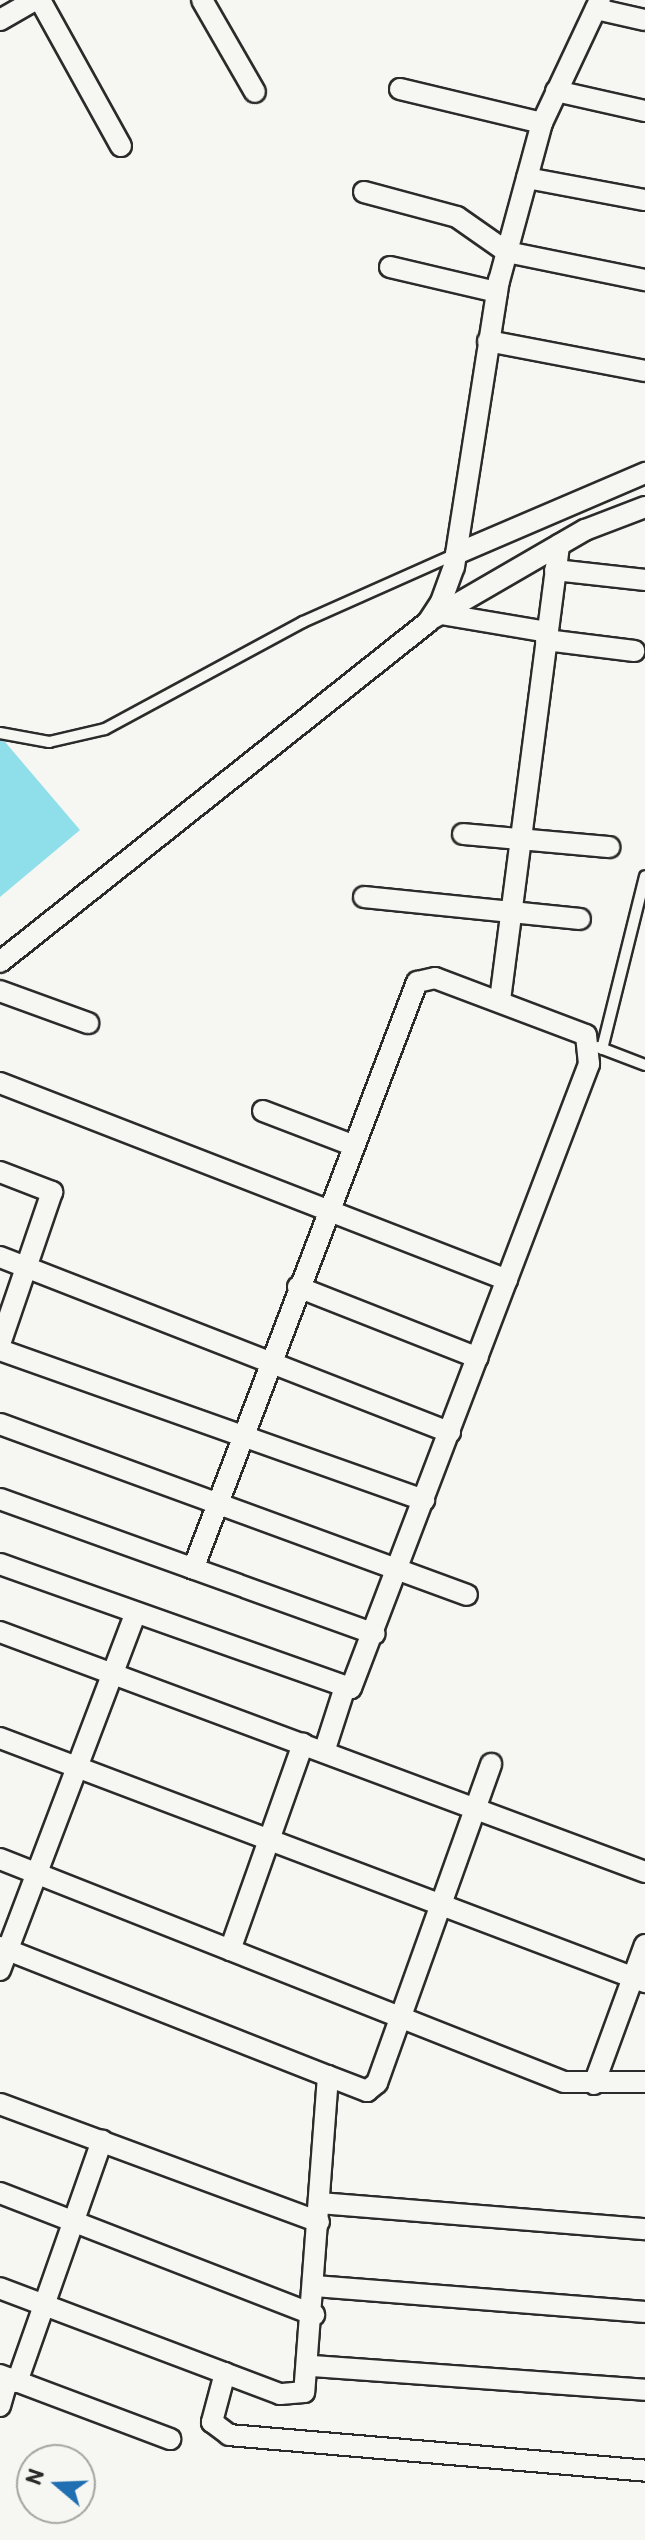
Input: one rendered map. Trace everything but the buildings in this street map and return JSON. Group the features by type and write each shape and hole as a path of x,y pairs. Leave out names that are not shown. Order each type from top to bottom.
{"street":[{"path":"0,20 37,0 121,146"},
{"path":"202,0 255,92"},
{"path":"434,618 450,583 497,292 542,123 598,5 645,20"},
{"path":"400,89 542,123"},
{"path":"556,91 645,111"},
{"path":"527,178 645,200"},
{"path":"364,192 457,217 507,252 645,280"},
{"path":"390,267 497,292"},
{"path":"488,341 645,371"},
{"path":"456,554 645,473"},
{"path":"0,962 434,618 559,545 645,507"},
{"path":"500,1000 559,545"},
{"path":"555,570 645,580"},
{"path":"434,618 634,651"},
{"path":"463,834 609,847"},
{"path":"364,897 580,919"},
{"path":"193,1569 241,1434 417,982 435,978 574,1027 597,1046 356,1683 344,1690 324,1752"},
{"path":"0,991 88,1023"},
{"path":"0,1083 507,1280"},
{"path":"263,1111 352,1145"},
{"path":"0,1172 52,1192 0,1347 424,1500"},
{"path":"0,1257 268,1364 450,1432"},
{"path":"298,1287 478,1358"},
{"path":"0,1424 467,1595"},
{"path":"0,1499 374,1634"},
{"path":"0,1564 344,1690"},
{"path":"0,1970 4,1949 37,1874 135,1614"},
{"path":"0,1632 645,1872"},
{"path":"0,1738 639,1979"},
{"path":"230,1950 303,1744"},
{"path":"4,1949 328,2076 373,2088 491,1764"},
{"path":"0,1859 564,2082 645,2082"},
{"path":"594,2084 639,1979 645,1945"},
{"path":"0,2288 225,2373 295,2396 304,2392 312,2366 328,2076"},
{"path":"0,2104 102,2141 320,2212 645,2229"},
{"path":"0,2406 8,2378 44,2305 102,2141"},
{"path":"0,2193 314,2315"},
{"path":"315,2286 645,2312"},
{"path":"312,2366 645,2390"},
{"path":"225,2373 212,2422 229,2435 645,2471"},
{"path":"8,2378 170,2439"}],"lane":[{"path":"0,733 49,742 105,729 303,622 456,554"},
{"path":"645,876 597,1046 645,1065"}],"water":[{"path":"0,736 80,830 0,897"}]}
